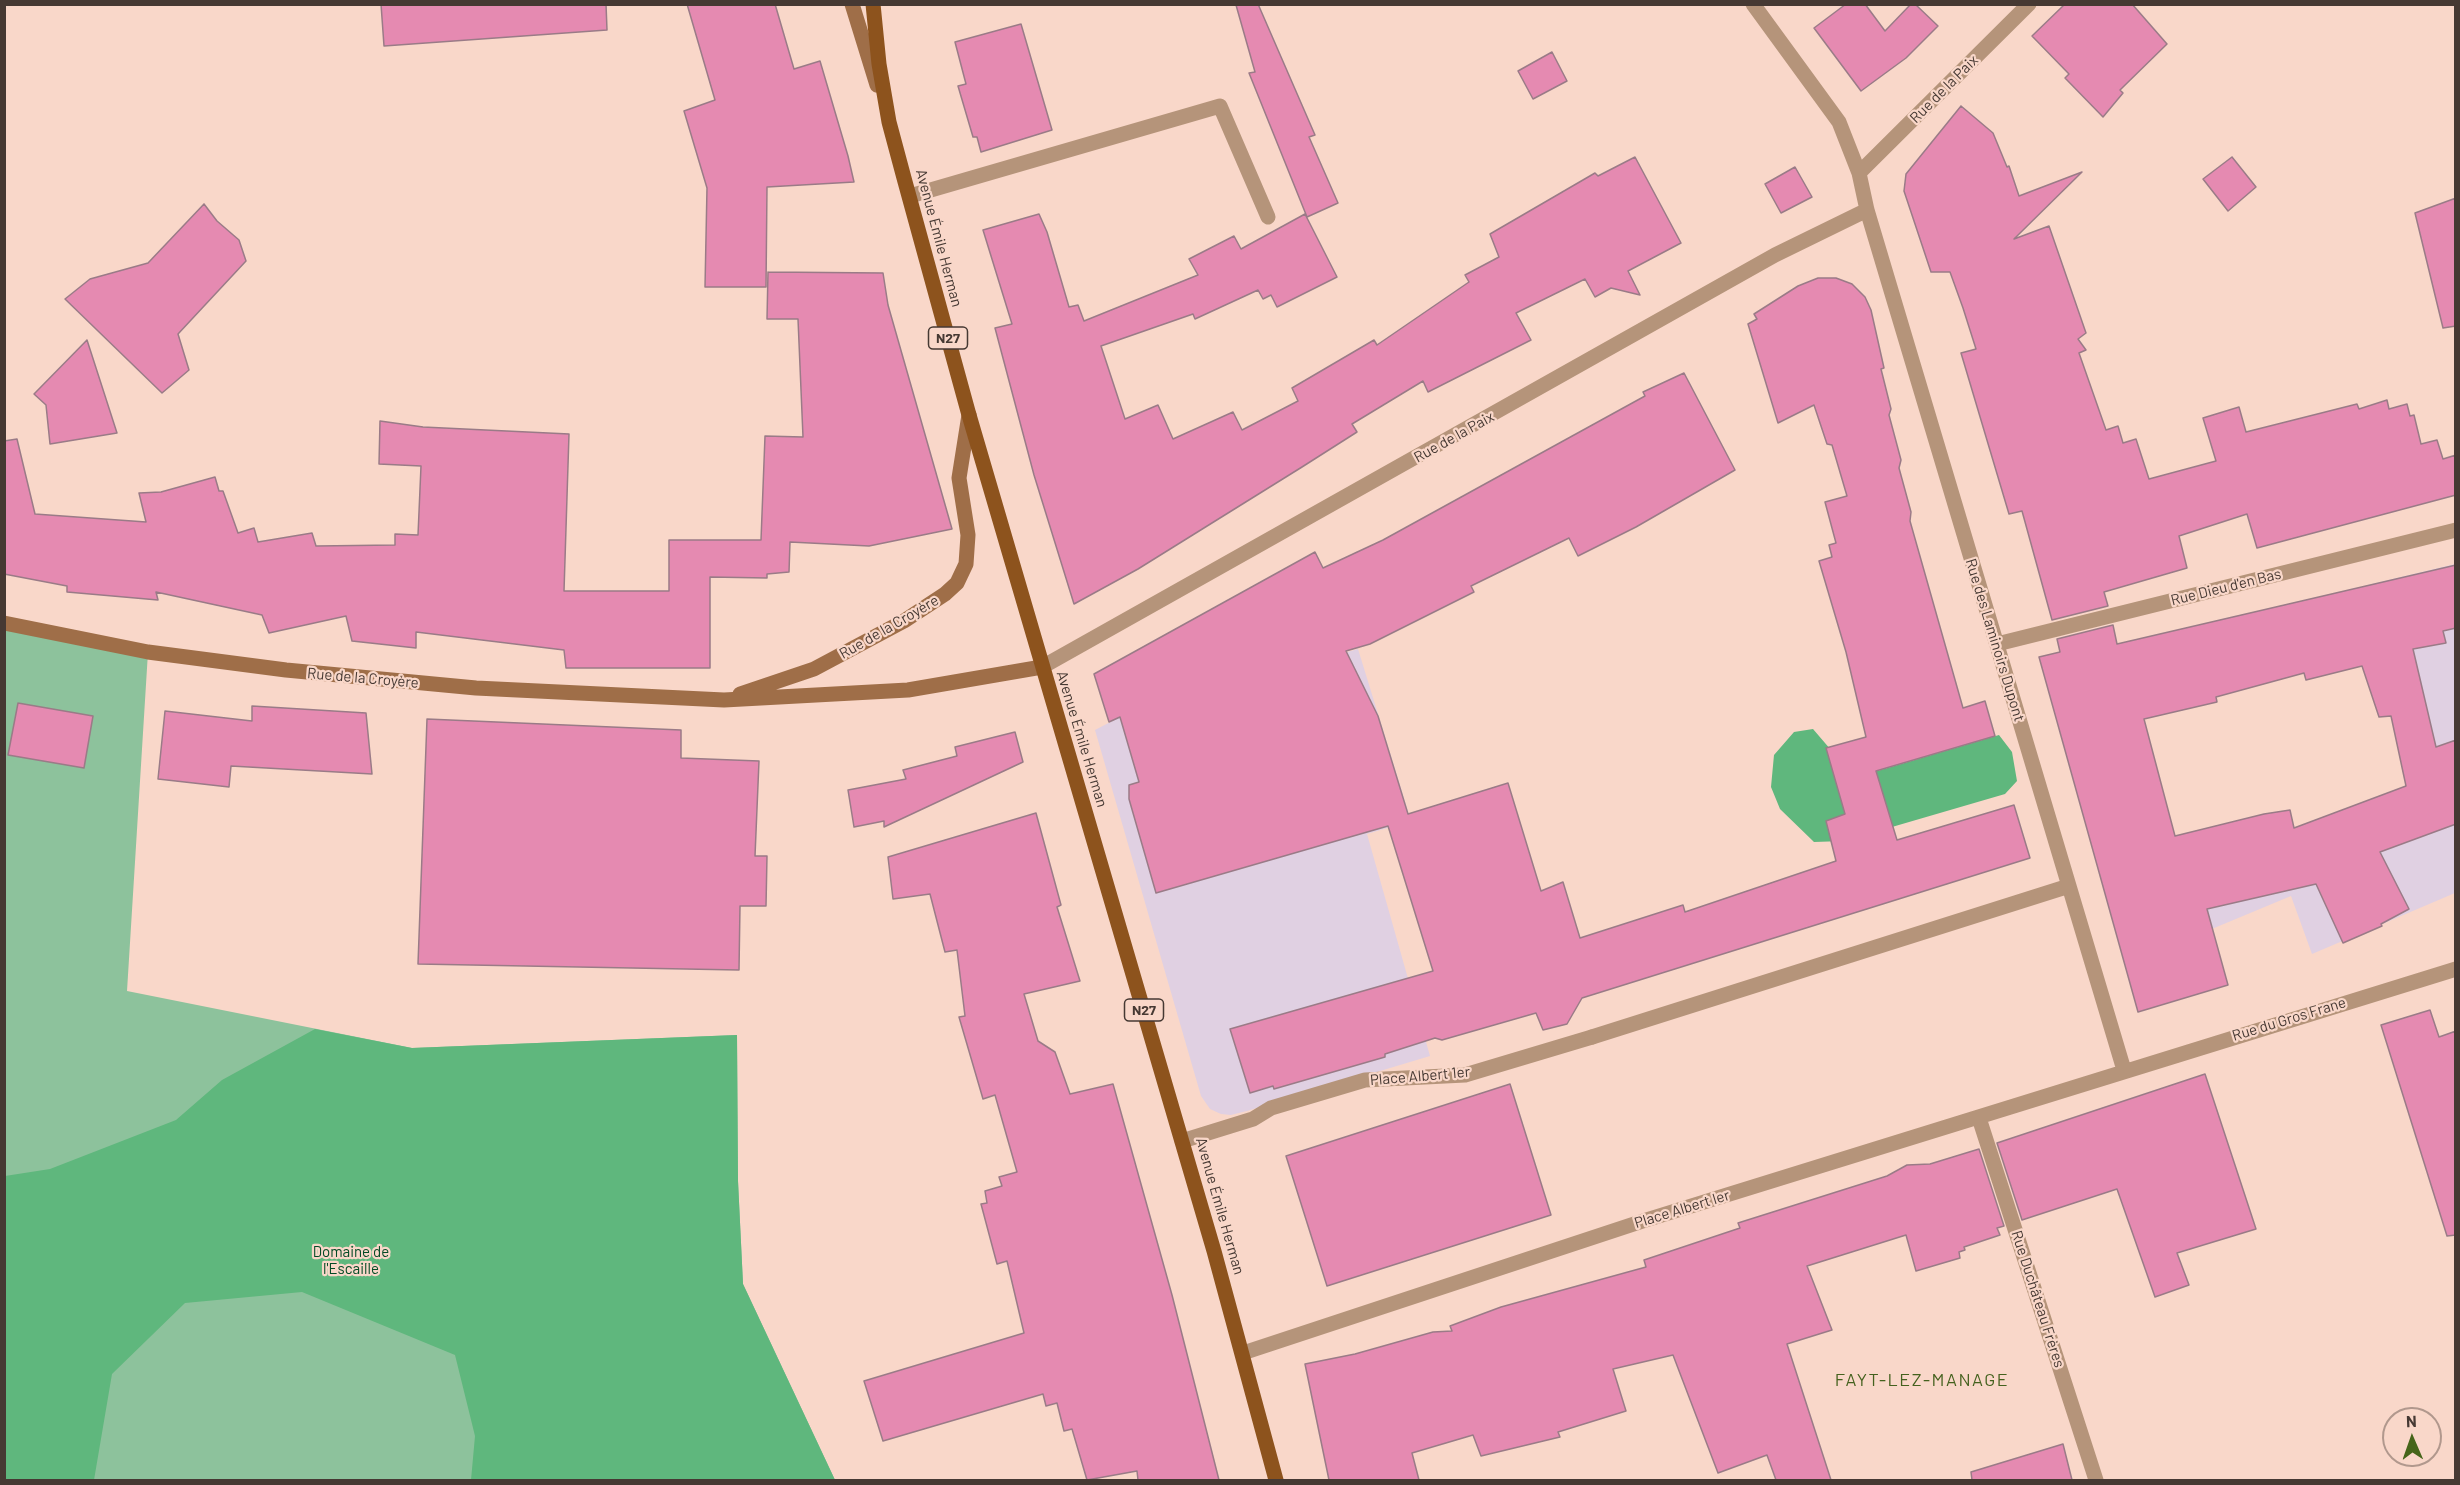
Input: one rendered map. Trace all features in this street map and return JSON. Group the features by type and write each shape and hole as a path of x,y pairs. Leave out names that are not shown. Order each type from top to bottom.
{"main road":[{"name":"Avenue Émile Herman","path":"873,4 874,35 889,122 969,415 1182,1141 1243,1353 1276,1480"}],"street":[{"path":"852,4 889,122"},
{"name":"Rue des Laminoirs Dupont","path":"1753,4 1839,122 1859,173 1867,210 2124,1070"},
{"name":"Rue de la Paix","path":"1859,173 2029,4"},
{"path":"910,196 1220,106 1269,217"},
{"name":"Rue de la Paix","path":"1042,668 1775,255 1867,210"},
{"name":"Rue de la Croyère","path":"724,700 814,669 904,621 945,594 957,583 966,564 968,535 960,478 969,415"},
{"name":"Rue Dieu d'en Bas","path":"1997,644 2456,530"},
{"name":"Rue de la Croyère","path":"4,623 158,654 286,670 476,688 724,700 908,690 1042,668"},
{"name":"Place Albert 1er","path":"1182,1141 1253,1119 1270,1108 1365,1080 1465,1076 2069,886"},
{"name":"Rue du Gros Frane","path":"2124,1070 2456,969"},
{"name":"Place Albert Ier","path":"1243,1353 1646,1220 1979,1118 2124,1070"},
{"name":"Rue Duchâteau Frères","path":"1979,1118 2096,1480"}],"shaded area":[{"path":"2455,564 2455,893 2312,954 2291,896 2183,941 2254,844 2406,786 2391,716 2382,645 2368,585"},
{"path":"1358,649 1411,821 1367,834 1430,1056 1247,1111 1231,1115 1221,1114 1210,1109 1201,1096 1095,730 1120,717"}],"green space":[{"name":"Domaine de l'Escaille","path":"5,623 148,652 127,991 412,1048 737,1035 738,1181 743,1284 835,1480 5,1480"},
{"path":"1813,729 1831,750 1840,782 1999,735 2012,752 2017,781 2005,794 1844,841 1814,842 1780,809 1771,787 1774,755 1794,732"},
{"name":"Domaine de l'Escaille","path":"315,1029 412,1048 737,1035 738,1181 743,1284 835,1480 471,1480 475,1436 455,1355 302,1292 185,1303 112,1374 94,1480 5,1480 5,1176 50,1169 176,1120 222,1080"}],"building":[{"path":"381,4 606,4 607,30 384,46"},
{"path":"687,4 775,4 794,69 820,61 848,156 854,182 767,187 766,287 705,287 707,188 684,111 715,100"},
{"path":"1258,4 1315,135 1309,137 1338,203 1307,217 1249,73 1255,72 1236,5"},
{"path":"1846,4 1865,4 1885,31 1911,4 1915,4 1938,26 1906,58 1861,91 1814,28"},
{"path":"2065,4 2132,4 2167,44 2120,90 2123,93 2103,117 2065,78 2069,74 2032,36"},
{"path":"1021,24 1052,130 981,152 977,137 973,137 958,86 966,84 955,42"},
{"path":"1552,52 1567,81 1533,99 1518,71"},
{"path":"1961,106 1993,133 2007,167 2009,166 2019,196 2082,172 2014,239 2049,226 2086,333 2078,339 2086,350 2079,353 2106,430 2118,426 2123,443 2136,439 2149,479 2216,461 2203,418 2239,407 2246,432 2357,404 2359,409 2387,400 2389,409 2407,404 2410,416 2414,415 2421,444 2437,440 2443,459 2456,455 2456,495 2257,548 2247,514 2179,536 2187,568 2104,592 2108,606 2052,620 2022,511 2009,514 1961,353 1976,349 1963,308 1950,272 1931,272 1904,191 1906,174"},
{"path":"1635,157 1681,243 1628,271 1640,295 1611,288 1595,297 1585,279 1516,313 1531,340 1428,392 1423,381 1352,424 1357,432 1138,569 1074,604 1034,475 995,328 1012,324 983,230 1039,214 1047,232 1069,307 1078,305 1084,321 1198,275 1189,259 1234,236 1241,249 1305,214 1337,277 1277,307 1271,295 1263,299 1258,290 1195,319 1193,314 1101,346 1125,419 1158,405 1173,439 1233,412 1242,430 1298,401 1292,388 1374,340 1377,345 1469,282 1465,275 1499,257 1490,234 1595,173 1598,176"},
{"path":"2232,157 2256,187 2228,211 2203,179"},
{"path":"1795,167 1812,197 1781,213 1765,184"},
{"path":"2456,198 2456,326 2443,328 2415,213"},
{"path":"204,204 217,221 239,240 246,261 178,334 189,370 162,393 65,299 90,279 148,263"},
{"path":"768,272 883,273 888,305 952,529 869,546 790,542 789,572 767,574 767,578 710,577 710,668 566,668 564,650 416,632 416,648 352,641 346,616 269,633 262,615 156,592 158,600 67,592 67,586 4,574 4,441 17,439 35,514 146,522 139,493 161,492 215,477 219,491 223,491 238,533 254,528 258,542 312,533 316,546 395,545 395,534 418,535 421,466 379,464 380,421 423,427 569,434 564,591 669,591 669,540 761,540 765,436 803,437 798,319 767,319"},
{"path":"1818,278 1836,278 1852,284 1865,297 1871,310 1884,368 1881,369 1891,409 1889,415 1901,460 1899,468 1911,512 1910,521 1963,708 1985,701 1995,736 1876,771 1897,840 2014,805 2030,858 1582,998 1567,1024 1543,1030 1536,1013 1442,1040 1435,1038 1385,1054 1385,1057 1274,1089 1273,1086 1250,1093 1230,1029 1433,971 1388,826 1156,893 1129,799 1129,785 1139,782 1120,717 1109,722 1094,674 1315,552 1323,568 1383,540 1645,396 1643,392 1684,373 1735,470 1636,527 1578,556 1569,538 1471,586 1474,592 1370,644 1346,651 1378,716 1408,814 1508,783 1541,891 1563,882 1580,938 1683,905 1685,912 1836,861 1826,821 1845,814 1826,748 1866,737 1846,652 1819,561 1832,557 1829,545 1836,543 1825,502 1847,496 1832,445 1827,444 1814,405 1778,423 1748,324 1757,319 1754,314 1798,286"},
{"path":"87,340 117,433 50,444 46,405 34,394"},
{"path":"2456,565 2456,628 2443,631 2446,643 2413,649 2436,747 2456,740 2456,824 2380,852 2409,909 2381,924 2382,926 2343,943 2316,884 2207,909 2228,985 2138,1012 2039,657 2060,652 2057,639 2113,625 2117,644","holes":["2362,666 2379,717 2391,716 2406,786 2294,828 2290,810 2264,814 2175,836 2144,719 2217,702 2216,697 2304,673 2306,680"]},
{"path":"18,703 93,716 84,768 8,755"},
{"path":"252,706 366,713 372,774 231,766 229,787 158,779 165,711 252,721"},
{"path":"427,719 681,730 681,758 759,761 755,856 767,856 766,906 740,906 739,970 418,964"},
{"path":"1015,732 1023,762 884,827 884,821 854,827 848,790 906,779 903,770 957,756 955,747"},
{"path":"1036,813 1061,905 1057,907 1080,981 1024,994 1038,1041 1055,1052 1070,1094 1113,1084 1172,1295 1219,1480 1138,1480 1137,1471 1087,1480 1072,1429 1064,1431 1057,1403 1046,1406 1043,1394 883,1441 864,1381 1024,1333 1007,1261 997,1264 981,1204 987,1203 985,1191 1002,1186 999,1177 1017,1172 995,1095 983,1099 959,1017 965,1016 957,950 945,952 930,894 893,899 888,857"},
{"path":"2430,1010 2439,1037 2456,1031 2456,1235 2447,1236 2381,1025"},
{"path":"2205,1074 2256,1229 2177,1253 2189,1285 2155,1297 2117,1189 2022,1220 1997,1143"},
{"path":"1510,1084 1551,1215 1327,1286 1286,1156"},
{"path":"1979,1149 2004,1226 1997,1228 2000,1235 1964,1247 1965,1250 1959,1252 1960,1258 1916,1271 1906,1235 1807,1266 1832,1330 1787,1344 1831,1480 1776,1480 1767,1455 1718,1473 1673,1355 1613,1369 1626,1411 1558,1432 1560,1437 1481,1456 1473,1435 1412,1453 1419,1480 1329,1480 1305,1364 1355,1354 1433,1332 1452,1331 1450,1326 1501,1307 1646,1267 1644,1260 1740,1228 1738,1223 1887,1176 1907,1165 1930,1164"},
{"path":"2063,1444 2072,1480 1972,1480 1971,1472"}],"district":[{"name":"FAYT-LEZ-MANAGE","path":"1922,1380"}]}
